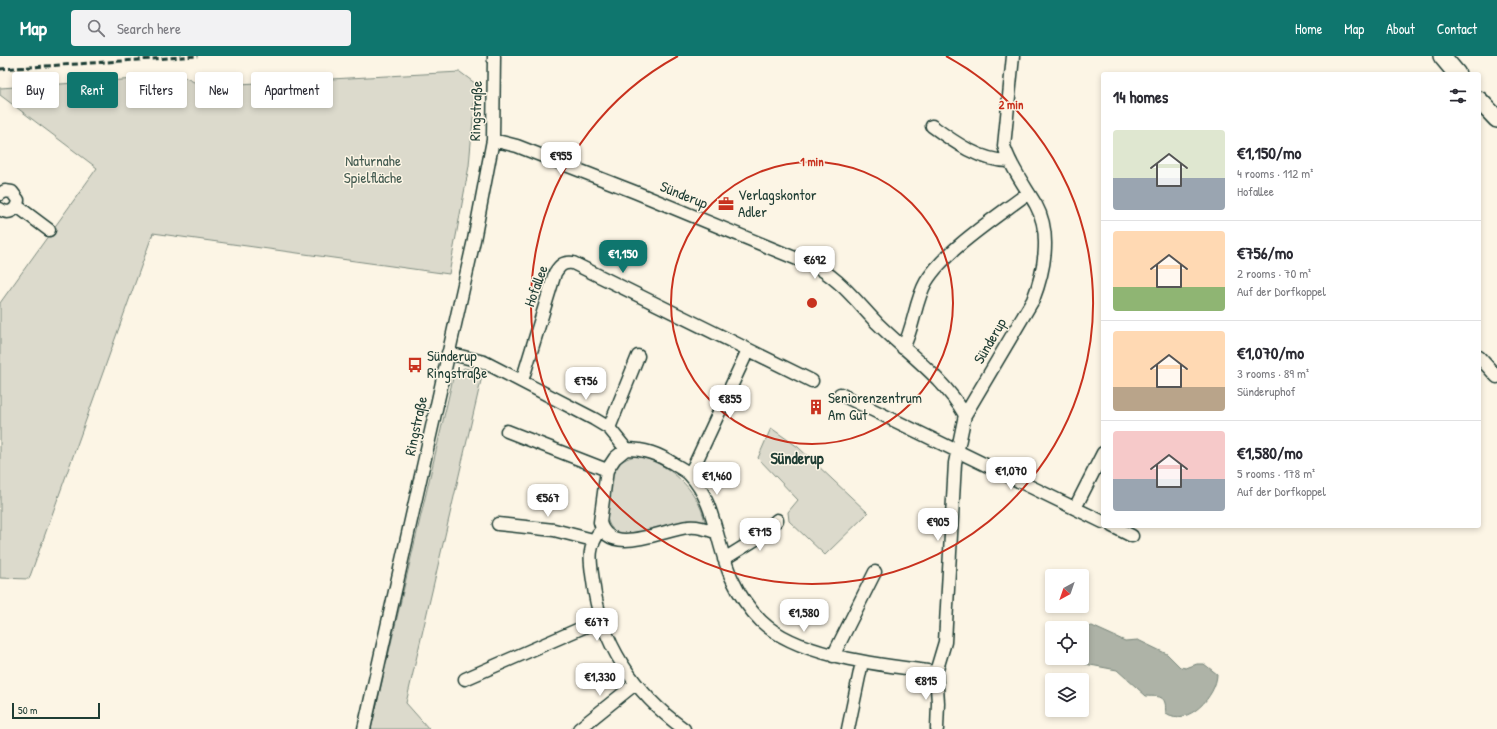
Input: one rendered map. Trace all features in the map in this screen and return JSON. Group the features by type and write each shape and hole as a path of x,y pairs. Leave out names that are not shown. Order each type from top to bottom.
{"main road":[{"path":"1442,56 1455,72"},
{"path":"1481,102 1497,119"}],"street":[{"name":"Ringstraße","path":"364,729 474,240 493,140 494,56"},
{"name":"Sünderup","path":"493,140 517,146 613,183 819,268 836,278 903,348 956,400 965,415 1033,300 1040,282 1044,258 1045,237 1041,218 1009,161 1004,146 1013,56"},
{"path":"932,126 968,150 998,161 1009,161"},
{"path":"0,194 12,192 17,197 17,206 11,212 0,211"},
{"path":"903,348 910,335 925,283 934,270 966,240 1028,193"},
{"path":"17,206 49,230"},
{"name":"Hofallee","path":"522,381 555,273 559,266 565,262 573,263 812,381"},
{"path":"689,474 748,350"},
{"path":"448,353 484,362 522,381 609,428 626,449"},
{"path":"609,428 638,356"},
{"path":"1481,359 1497,377"},
{"path":"840,394 1101,521"},
{"path":"937,729 938,703 936,672 945,642 954,479 965,415"},
{"path":"507,432 607,470"},
{"path":"684,729 664,715 635,684 615,654 600,620 595,600 590,564 593,540 601,530 600,512 607,470 615,458 626,449 639,449 652,452 689,474 704,497 712,514 715,532 732,579 745,601 762,622 777,633 802,646 833,656 862,662 936,672"},
{"path":"1076,508 1101,457"},
{"path":"724,559 761,536 777,520"},
{"path":"498,524 554,530 593,540"},
{"path":"601,530 610,536 622,540 633,540 688,527 704,528 715,532"},
{"path":"1116,528 1132,536"},
{"path":"833,656 875,572"},
{"path":"465,679 600,620"},
{"path":"848,729 862,662"},
{"path":"580,729 635,684"}],"green space":[{"name":"Naturnahe Spielfläche","path":"460,72 476,84 469,166 449,274 153,233 29,579 0,578 0,303 97,168 17,108 59,108 59,84 67,84 67,108 118,108 118,80 126,80 126,108 187,108 187,78 195,82 195,108 243,108 243,84 251,83 251,108 333,108 333,79"},
{"path":"12,87 12,104 0,95 0,88"},
{"path":"464,368 483,372 406,703 429,729 371,729 453,378 456,373"},
{"path":"771,428 798,447 868,513 825,555 789,521 788,512 798,500 758,458"},
{"path":"635,456 658,464 679,478 696,499 702,510 705,522 687,527 644,533 631,534 615,531 608,522 607,516 608,494 612,478 618,465 624,460"}],"shaded area":[{"path":"1092,626 1125,641 1138,640 1167,654 1180,667 1186,668 1197,664 1204,664 1217,674 1216,682 1207,700 1192,713 1183,716 1175,716 1166,713 1165,703 1162,698 1157,696 1146,696 1117,670 1089,665 1089,627"}],"railway":[{"path":"0,69 198,56"}],"place":[{"name":"Verlagskontor Adler","path":"726,204"},
{"name":"Sünderup Ringstraße","path":"415,365"},
{"name":"Seniorenzentrum Am Gut","path":"816,407"}],"district":[{"name":"Sünderup","path":"797,458"}]}
